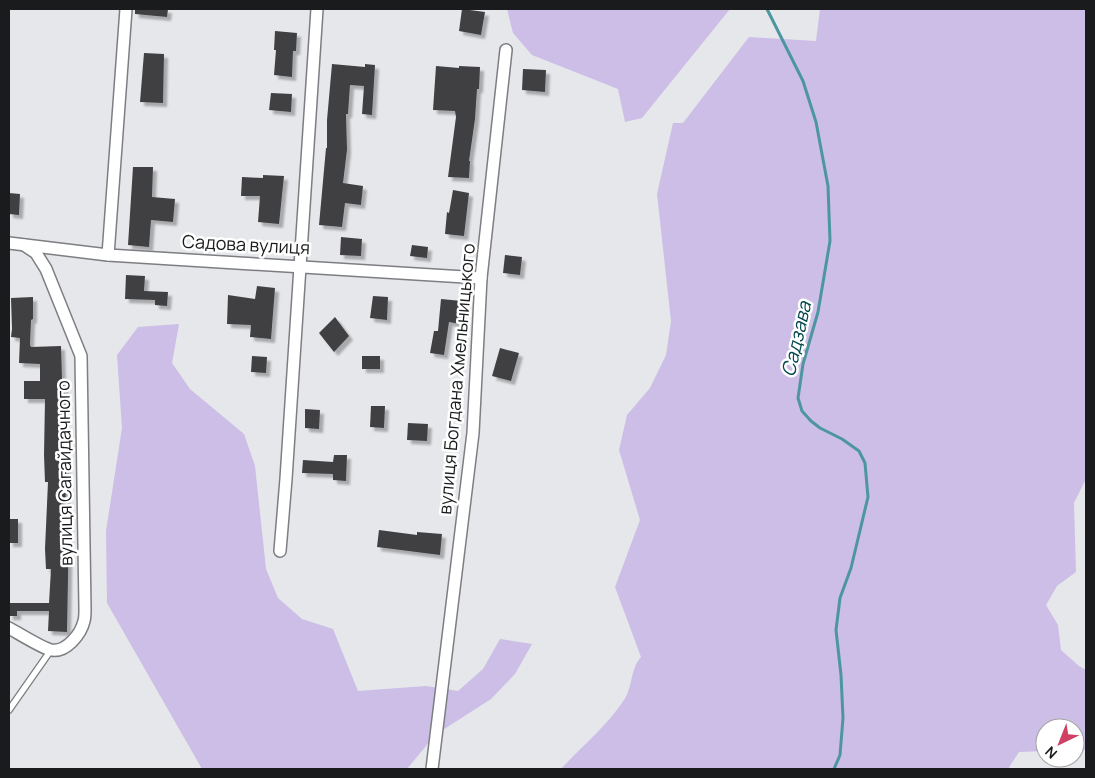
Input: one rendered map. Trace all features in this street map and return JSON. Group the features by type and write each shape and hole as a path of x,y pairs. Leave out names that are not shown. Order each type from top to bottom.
{"street":[{"path":"108,255 126,9"},
{"path":"280,551 317,9"},
{"name":"вулиця Богдана Хмельницького","path":"432,769 473,433 481,278 506,50"},
{"name":"Садова вулиця","path":"9,243 108,255 481,278"},
{"name":"вулиця Сагайдачного","path":"24,245 36,253 46,269 81,356 84,621 71,643 61,649 51,650"},
{"path":"9,628 51,650"}],"lane":[{"path":"9,710 51,650"}],"shaded area":[{"path":"507,9 730,9 642,118 625,122 618,89 532,55 513,33"},
{"path":"820,9 1086,9 1086,479 1074,503 1076,572 1057,586 1046,605 1058,625 1061,650 1086,670 1086,750 1085,718 1035,718 1035,751 1019,752 1008,769 561,769 602,727 624,700 635,667 641,657 615,587 640,520 619,450 627,415 650,388 666,355 671,321 657,194 673,123 683,123 749,37 816,41"},
{"path":"179,324 172,363 190,389 244,434 255,466 266,569 278,598 302,619 333,629 358,691 426,686 458,691 483,669 500,639 532,644 515,674 491,699 435,735 407,769 202,769 107,603 106,531 122,428 117,355 138,327"}],"building":[{"path":"135,9 168,9 167,17 135,14"},
{"path":"462,9 485,12 481,35 459,31"},
{"path":"275,31 297,33 296,51 293,51 292,77 274,75"},
{"path":"144,53 164,54 163,103 140,102"},
{"path":"332,64 365,67 365,64 375,65 372,115 362,114 364,86 350,85 348,114 346,114 347,150 343,183 363,186 361,205 345,203 342,227 319,225 327,148 327,120"},
{"path":"436,66 480,67 479,89 477,89 469,161 469,178 448,177 456,117 455,111 433,110"},
{"path":"523,69 546,70 545,92 522,90"},
{"path":"271,93 292,94 291,112 269,110"},
{"path":"133,167 153,167 152,197 175,199 173,222 151,220 149,247 128,245"},
{"path":"263,175 284,176 279,224 258,222 260,196 241,196 242,177 263,178"},
{"path":"453,190 469,193 464,236 445,234 447,212 449,213"},
{"path":"9,193 20,194 19,215 9,214"},
{"path":"341,237 362,239 361,256 340,255"},
{"path":"412,245 428,247 427,258 410,256"},
{"path":"505,255 522,257 520,275 503,273"},
{"path":"126,275 145,276 144,291 168,292 167,306 155,305 155,300 125,299"},
{"path":"257,286 275,288 271,339 250,337 251,325 227,324 228,295 255,299"},
{"path":"373,296 388,297 387,320 370,318"},
{"path":"33,297 31,347 61,346 62,379 64,379 65,436 67,436 65,523 69,523 67,632 48,631 49,611 17,611 17,616 9,616 9,603 49,603 51,569 46,569 45,549 48,482 45,482 44,455 45,399 24,399 24,381 40,381 40,364 19,363 20,338 11,337 11,298"},
{"path":"441,299 462,301 460,324 449,322 444,355 430,353 434,331 438,331"},
{"path":"335,317 349,336 334,352 319,333"},
{"path":"500,348 519,353 511,381 492,376"},
{"path":"252,356 267,357 266,373 251,372"},
{"path":"362,356 380,356 380,369 362,369"},
{"path":"371,406 385,406 384,428 370,427"},
{"path":"305,409 320,410 319,429 305,428"},
{"path":"408,423 428,424 427,441 407,440"},
{"path":"334,455 347,455 346,481 333,480 333,474 302,473 303,460 333,462"},
{"path":"9,519 18,519 18,543 9,543"},
{"path":"379,530 417,535 417,532 442,534 440,555 377,547"}],"waterway":[{"name":"Садзава","path":"767,9 803,81 816,122 828,186 830,241 818,312 803,364 798,398 802,411 811,421 859,451 865,463 868,497 851,568 840,598 836,630 843,718 840,755 834,769"}]}
